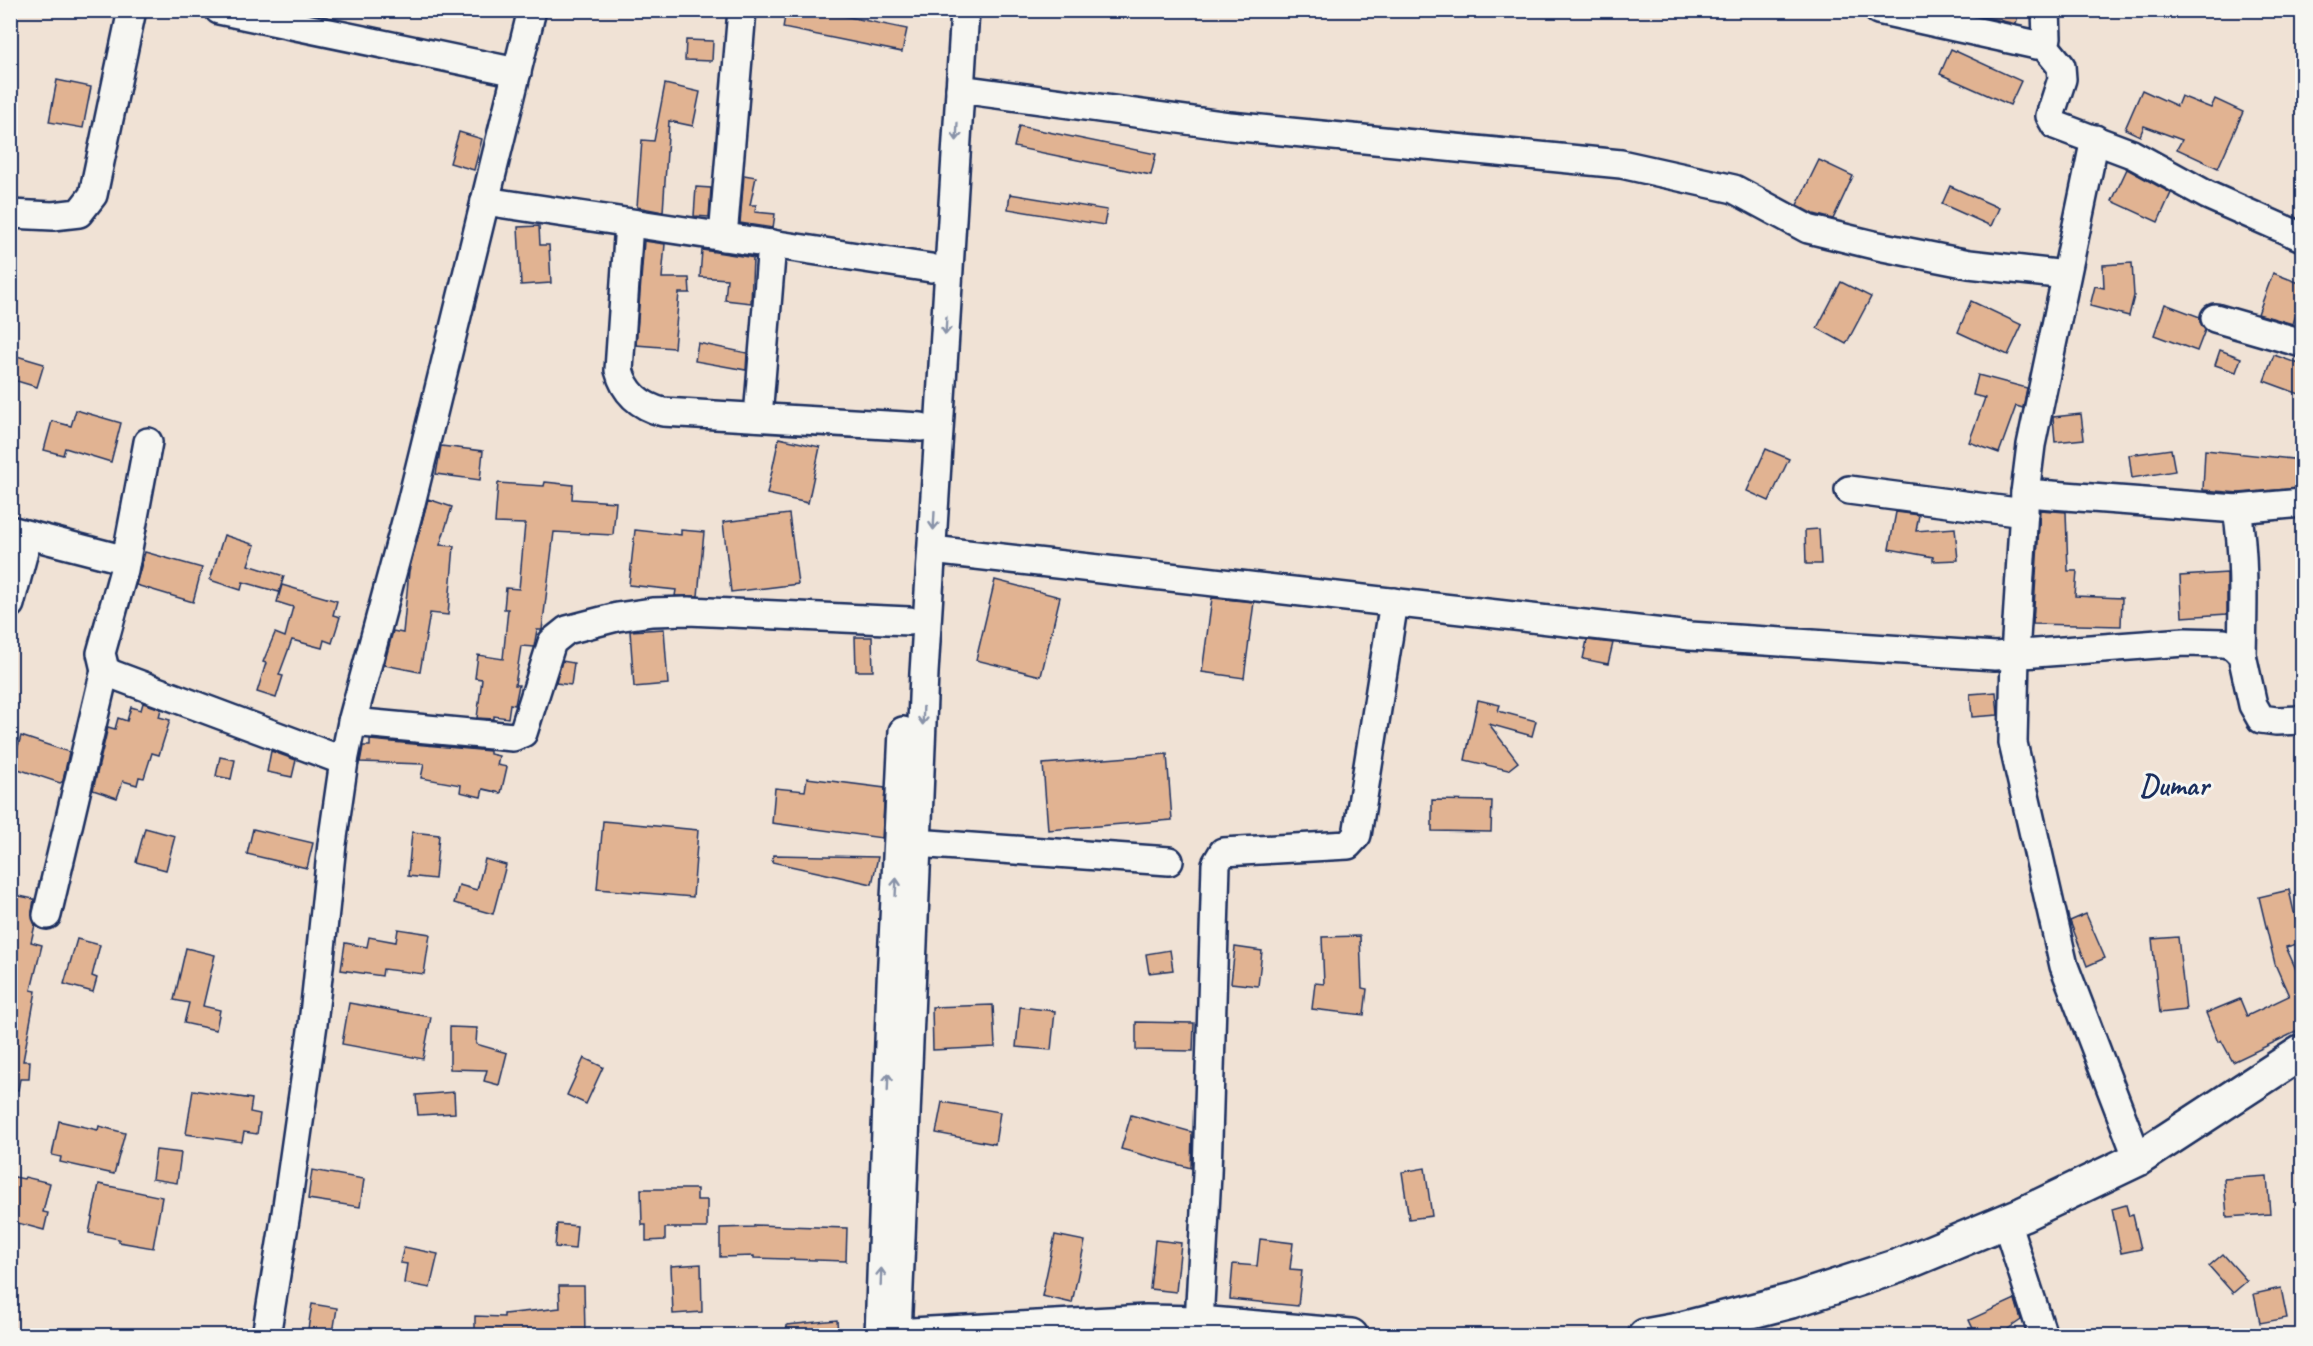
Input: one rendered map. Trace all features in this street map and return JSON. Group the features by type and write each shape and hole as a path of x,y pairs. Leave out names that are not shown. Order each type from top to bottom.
{"highway":[{"path":"1645,1335 1678,1330 1791,1301 1898,1266 2006,1221 2138,1159 2302,1052"},
{"path":"892,1335 1146,1322 1199,1323 1351,1335"}],"street":[{"path":"10,214 52,216 79,213 93,195 132,10"},
{"path":"219,10 296,18 517,72"},
{"path":"266,1335 313,1024 332,844 344,761 352,722 411,503 532,10"},
{"path":"723,237 742,10"},
{"path":"892,1335 908,842 909,621 946,10"},
{"path":"908,842 932,550 965,10"},
{"path":"1878,10 2022,43 2043,44 2061,66 2062,79 2050,116 2055,125 2132,154 2207,195 2302,237"},
{"path":"2043,44 2047,38 2046,10"},
{"path":"960,89 1230,126 1621,164 1734,189 1808,229 1969,264 2066,275"},
{"path":"2095,139 2040,396 2025,503 2015,655 2013,743 2064,966 2138,1159"},
{"path":"485,201 931,268"},
{"path":"629,223 619,370 625,387 636,400 649,408 663,412 921,428"},
{"path":"758,417 772,244"},
{"path":"2215,318 2302,343"},
{"path":"47,915 105,670 101,652 126,560 148,442"},
{"path":"1849,490 2025,503 2237,509 2302,503"},
{"path":"2237,509 2244,578 2242,655 2253,705 2261,718 2276,722 2302,720"},
{"path":"10,604 19,533 126,560"},
{"path":"932,550 1690,636 1973,655 2015,655 2185,642 2229,645 2236,648 2242,655"},
{"path":"1199,1323 1207,1174 1216,864 1223,852 1348,845 1357,835 1394,602"},
{"path":"352,722 513,737 523,733 552,642 567,630 618,617 652,612 687,611 909,621"},
{"path":"105,670 344,761"},
{"path":"908,842 1169,861"},
{"path":"2006,1221 2043,1335"}],"building":[{"path":"786,10 815,10 907,29 902,52 783,28"},
{"path":"1954,10 2019,10 2016,24"},
{"path":"686,40 713,41 712,61 685,60"},
{"path":"1951,49 2021,81 2010,105 1940,74"},
{"path":"57,80 91,87 83,128 49,122"},
{"path":"665,84 700,92 693,126 669,121 663,212 637,207 642,140 654,141"},
{"path":"2142,90 2177,106 2181,96 2211,108 2215,99 2243,112 2218,168 2177,149 2182,140 2144,126 2140,136 2125,129"},
{"path":"1019,126 1156,154 1151,175 1014,147"},
{"path":"459,132 482,139 474,170 450,163"},
{"path":"1819,160 1853,176 1833,219 1814,214 1797,205"},
{"path":"2127,169 2171,193 2158,222 2112,201"},
{"path":"744,175 756,177 750,205 756,205 755,212 775,214 773,228 740,223"},
{"path":"1950,186 1999,208 1991,226 1942,204"},
{"path":"696,187 711,188 709,217 694,216"},
{"path":"1010,194 1107,210 1104,225 1008,209"},
{"path":"539,226 540,245 549,245 551,283 521,285 518,227"},
{"path":"644,241 665,244 662,278 689,278 690,293 679,293 674,348 636,345"},
{"path":"702,250 755,258 753,259 751,303 725,300 727,279 700,277"},
{"path":"2132,263 2134,296 2129,316 2090,306 2095,286 2104,288 2103,265"},
{"path":"2273,273 2302,284 2302,296 2293,324 2258,314"},
{"path":"1841,282 1871,297 1846,344 1817,328"},
{"path":"1971,301 2022,325 2008,355 1958,332"},
{"path":"2165,304 2200,317 2205,330 2197,351 2154,335"},
{"path":"698,343 747,353 746,370 695,361"},
{"path":"2220,350 2241,358 2236,372 2215,365"},
{"path":"10,354 44,364 37,387 10,379"},
{"path":"2274,355 2302,365 2302,395 2264,381"},
{"path":"1978,375 2027,388 2023,408 2016,406 1999,453 1969,442 1985,398 1973,395"},
{"path":"76,410 121,423 111,462 65,448 63,455 44,450 52,421 71,426"},
{"path":"2081,414 2084,439 2055,442 2053,417"},
{"path":"779,438 820,447 808,503 767,494"},
{"path":"441,446 483,451 480,480 436,474"},
{"path":"1766,449 1789,459 1769,501 1747,491"},
{"path":"2171,449 2175,471 2132,478 2129,455"},
{"path":"2205,450 2302,460 2302,488 2239,493 2203,490"},
{"path":"545,482 573,485 572,499 616,502 613,535 554,532 542,630 537,630 534,647 521,646 515,685 519,685 515,705 510,704 508,718 494,716 494,719 477,718 482,679 475,678 478,655 503,659 508,609 504,609 506,588 519,589 525,524 495,523 498,483 544,486"},
{"path":"428,499 452,507 440,545 454,546 448,615 430,613 420,672 384,665 393,631 403,633 409,571"},
{"path":"2040,510 2066,512 2068,571 2077,571 2075,596 2122,598 2121,626 2033,624"},
{"path":"1896,512 1919,515 1916,531 1955,528 1958,560 1933,561 1933,557 1889,549"},
{"path":"789,514 798,584 731,592 723,522"},
{"path":"1819,529 1821,564 1806,564 1805,530"},
{"path":"635,530 681,535 681,530 704,532 698,596 675,596 676,590 629,585"},
{"path":"224,535 255,545 248,565 284,576 279,592 243,582 241,590 210,580"},
{"path":"145,552 202,568 193,602 136,585"},
{"path":"2227,573 2227,614 2182,617 2180,576"},
{"path":"995,580 1060,597 1041,676 976,660"},
{"path":"282,585 337,601 333,615 340,617 332,643 324,640 322,648 292,640 279,675 283,676 276,698 257,692 266,663 263,662 275,633 285,637 293,607 277,602"},
{"path":"1212,598 1254,602 1244,678 1202,672"},
{"path":"664,629 668,684 634,687 630,631"},
{"path":"855,637 872,637 873,671 856,671"},
{"path":"1587,640 1613,643 1608,664 1583,659"},
{"path":"562,661 574,663 571,685 556,683"},
{"path":"1996,692 1998,715 1972,717 1970,694"},
{"path":"1478,700 1500,705 1498,711 1536,721 1532,736 1489,724 1518,762 1508,770 1465,760"},
{"path":"143,703 161,709 159,717 170,720 159,755 152,753 144,778 139,777 137,785 123,781 117,798 93,790 108,727 115,729 118,718 127,721 131,707 141,710"},
{"path":"21,736 69,752 63,781 60,783 12,767"},
{"path":"370,740 490,751 490,754 499,756 497,765 507,767 501,793 483,789 481,797 460,792 461,785 421,778 424,764 360,762 363,746 370,746"},
{"path":"271,751 296,760 292,777 267,772"},
{"path":"1167,754 1172,820 1048,830 1043,764"},
{"path":"220,757 235,760 231,779 216,776"},
{"path":"807,778 885,788 882,838 772,823 775,788 805,791"},
{"path":"1432,800 1492,801 1491,832 1432,831"},
{"path":"603,821 698,830 693,897 597,889"},
{"path":"145,828 175,836 166,870 136,862"},
{"path":"253,829 313,843 307,868 247,854"},
{"path":"412,832 439,835 435,879 408,876"},
{"path":"773,855 878,857 872,884 772,862"},
{"path":"485,859 506,865 493,914 454,903 459,885 477,890"},
{"path":"2289,890 2301,943 2286,947 2302,983 2302,1029 2233,1062 2221,1040 2218,1042 2206,1013 2240,999 2247,1016 2289,996 2275,964 2259,897"},
{"path":"10,894 34,899 32,912 35,925 31,942 42,945 31,990 36,991 23,1061 30,1061 29,1079 20,1079 18,1090 10,1089"},
{"path":"2086,914 2105,958 2087,966 2070,921"},
{"path":"398,929 430,934 424,974 383,969 382,976 341,970 345,943 367,947 369,937 396,942"},
{"path":"1360,936 1362,988 1367,989 1364,1015 1312,1009 1315,983 1324,984 1322,937"},
{"path":"2178,937 2186,1010 2160,1013 2152,939"},
{"path":"77,939 100,945 92,976 97,978 93,992 64,984"},
{"path":"1235,947 1262,951 1258,986 1231,983"},
{"path":"186,948 215,955 203,1006 220,1010 216,1030 184,1023 189,1003 174,1000"},
{"path":"1170,950 1173,970 1149,973 1146,954"},
{"path":"349,1003 431,1017 423,1059 342,1044"},
{"path":"993,1005 995,1047 933,1050 932,1007"},
{"path":"1020,1007 1055,1011 1051,1050 1016,1047"},
{"path":"1136,1022 1194,1023 1193,1051 1136,1050"},
{"path":"450,1027 477,1028 476,1044 507,1053 499,1085 484,1081 487,1070 450,1069"},
{"path":"584,1058 603,1067 586,1104 567,1095"},
{"path":"193,1090 252,1099 250,1112 260,1114 257,1134 244,1132 242,1142 186,1134"},
{"path":"454,1092 455,1113 418,1115 416,1095"},
{"path":"942,1102 1000,1112 995,1144 936,1133"},
{"path":"1131,1115 1192,1132 1191,1168 1121,1149"},
{"path":"59,1121 98,1130 99,1126 125,1133 114,1174 60,1162 61,1157 52,1155"},
{"path":"156,1150 181,1153 177,1183 152,1179"},
{"path":"1425,1168 1432,1216 1409,1219 1402,1172"},
{"path":"312,1170 364,1179 360,1207 308,1199"},
{"path":"10,1176 50,1183 43,1212 48,1213 44,1230 14,1222 15,1216 10,1215"},
{"path":"2267,1176 2270,1214 2227,1217 2224,1179"},
{"path":"99,1184 162,1197 153,1248 119,1242 119,1239 89,1233"},
{"path":"641,1189 697,1189 697,1200 707,1200 707,1228 665,1228 665,1240 646,1241 646,1225 642,1225"},
{"path":"2126,1205 2129,1216 2133,1215 2141,1249 2121,1253 2112,1209"},
{"path":"557,1224 577,1226 575,1249 555,1247"},
{"path":"754,1225 847,1228 846,1261 754,1258 754,1256 720,1257 720,1228 754,1227"},
{"path":"1055,1235 1085,1241 1072,1303 1042,1296"},
{"path":"1260,1239 1293,1243 1290,1269 1302,1270 1298,1306 1230,1299 1233,1264 1257,1266"},
{"path":"1155,1240 1181,1243 1176,1292 1150,1289"},
{"path":"404,1247 438,1254 430,1288 404,1283 407,1264 400,1263"},
{"path":"2223,1254 2247,1281 2233,1293 2209,1266"},
{"path":"701,1264 702,1312 673,1314 671,1266"},
{"path":"559,1286 584,1286 585,1335 475,1335 475,1316 504,1317 504,1314 560,1308"},
{"path":"2281,1288 2287,1318 2260,1323 2254,1294"},
{"path":"2015,1299 2021,1320 2008,1329 2011,1335 1976,1335 1969,1320"},
{"path":"312,1304 337,1308 333,1333 308,1329"},
{"path":"837,1320 838,1335 787,1335 787,1325"}],"district":[{"name":"Dumar","path":"2174,785"}]}
